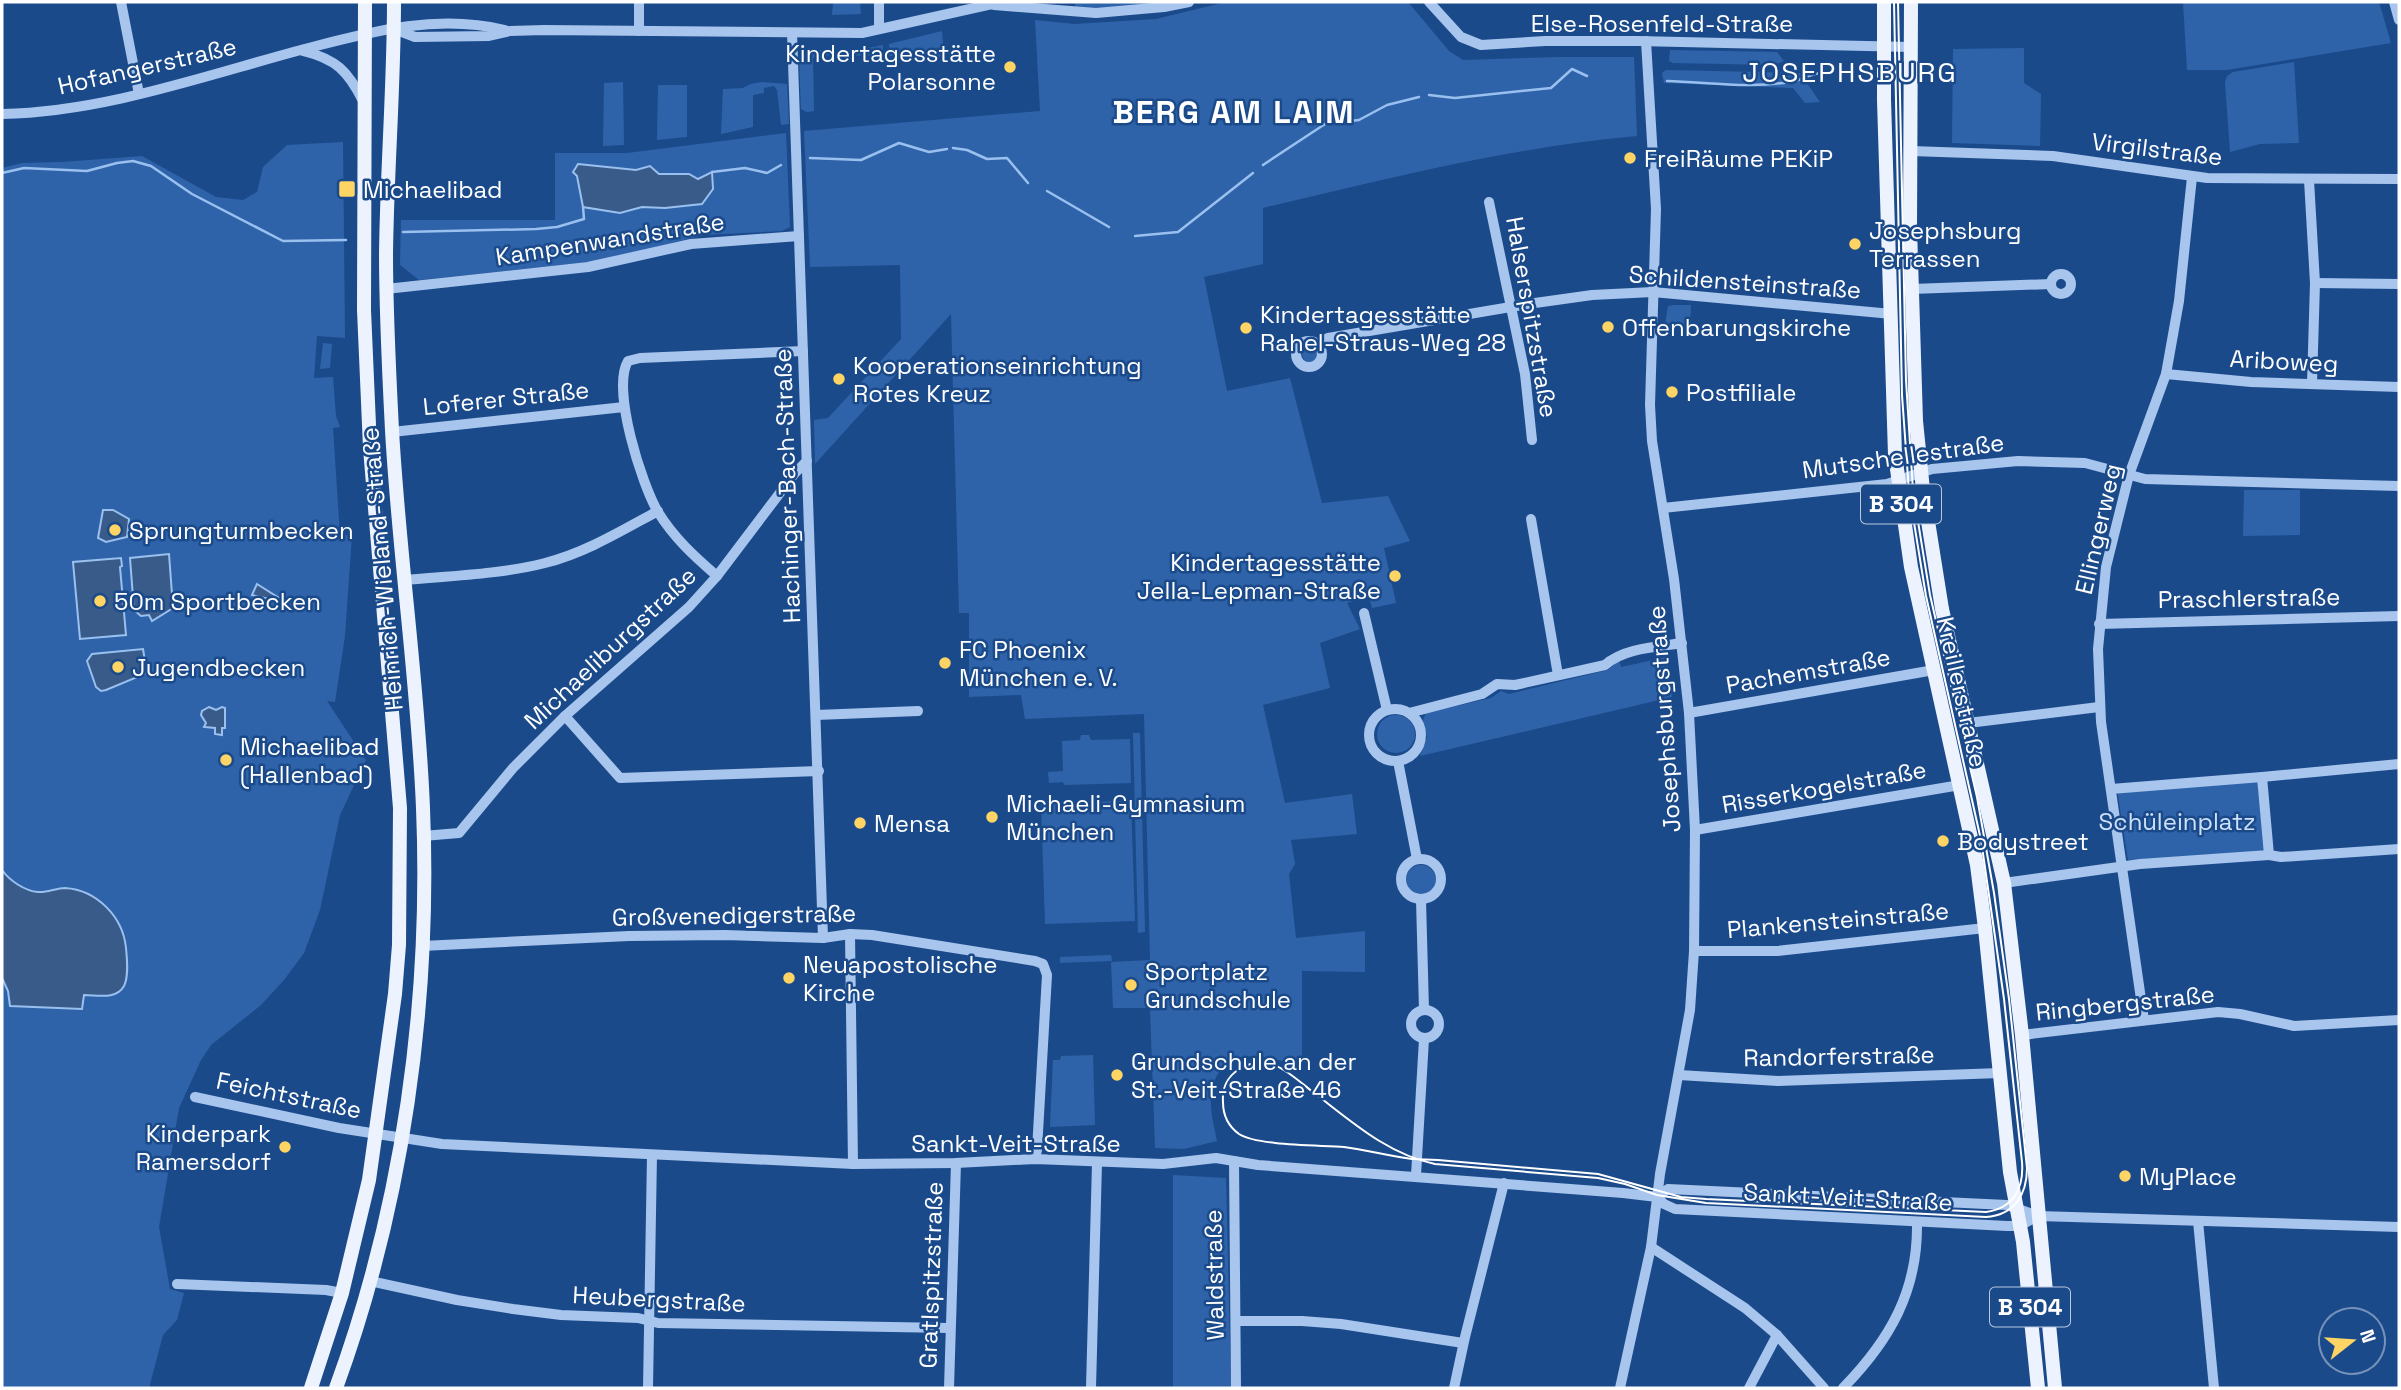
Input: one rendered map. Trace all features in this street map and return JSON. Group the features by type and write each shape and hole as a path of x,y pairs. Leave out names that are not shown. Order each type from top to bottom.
{"main road":[{"name":"Heinrich-Wieland-Straße","path":"311,1388 342,1293 369,1180 399,945 400,819 368,404 364,297 365,2"},
{"name":"Heinrich-Wieland-Straße","path":"336,1388 370,1281 401,1139 416,1033 422,946 423,836 418,739 392,432 386,289 394,2"},
{"name":"Kreillerstraße","path":"1884,2 1892,393 1898,480 1911,567 1977,865 2010,1172 2023,1242 2038,1388"},
{"name":"Kreillerstraße","path":"1911,2 1912,289 1916,421 1921,472 1942,609 2004,883 2022,1035 2055,1388"}],"street":[{"path":"121,2 139,94"},
{"path":"639,2 639,31"},
{"path":"879,2 879,29"},
{"path":"394,29 415,37 489,36 510,31 862,33 996,3 1096,13 1164,7 1188,2"},
{"name":"Else-Rosenfeld-Straße","path":"1429,2 1461,37 1481,45 1545,41 1646,41 1911,47"},
{"path":"2394,2 2399,20"},
{"name":"Hofangerstraße","path":"2,114 77,107 139,94 301,50 394,29"},
{"name":"Hachinger-Bach-Straße","path":"792,33 823,938"},
{"name":"Josephsburgstraße","path":"1620,1388 1651,1247 1657,1196 1690,1010 1694,951 1695,830 1689,713 1682,643 1652,441 1650,405 1656,209 1646,41"},
{"path":"301,50 324,57 340,66 351,79 363,103"},
{"name":"Virgilstraße","path":"1911,151 2053,156 2192,177 2399,179"},
{"name":"Ellingerweg","path":"2144,1020 2099,707 2099,624 2106,567 2129,475 2166,374 2179,302 2192,177"},
{"path":"2309,180 2315,283 2312,383"},
{"name":"Halserspitzstraße","path":"1489,202 1525,374 1532,440"},
{"name":"Kampenwandstraße","path":"386,289 588,267 691,244 799,236"},
{"path":"2315,283 2399,284"},
{"path":"1912,289 2051,284"},
{"name":"Schildensteinstraße","path":"1317,344 1328,338 1592,295 1653,292 1892,314"},
{"path":"717,576 685,548 658,511 635,453 624,407 623,370 628,362 640,358 803,351"},
{"name":"Ariboweg","path":"2166,374 2251,382 2399,387"},
{"name":"Loferer Straße","path":"392,432 624,407"},
{"name":"Michaeliburgstraße","path":"423,836 459,833 513,768 565,716 689,607 717,576 807,461"},
{"name":"Mutschellestraße","path":"1663,508 1887,484 1932,469 1983,463 2085,463 2145,479 2399,486"},
{"path":"405,580 545,563 591,547 658,511"},
{"path":"1531,519 1558,675"},
{"path":"1364,613 1387,710"},
{"name":"Praschlerstraße","path":"2099,624 2399,616"},
{"path":"1409,713 1482,694 1497,684 1515,685 1605,665 1614,657 1625,654 1682,643"},
{"name":"Pachemstraße","path":"1689,713 1934,670"},
{"path":"1968,723 2099,707"},
{"path":"1387,710 1409,713 1420,727 1420,744 1408,758 1398,761 1382,757 1376,752 1370,739 1371,725 1387,710"},
{"path":"816,715 918,711"},
{"path":"565,716 620,778 819,771"},
{"path":"1398,761 1417,859"},
{"path":"2111,789 2399,764"},
{"path":"2262,777 2269,855"},
{"name":"Risserkogelstraße","path":"1695,830 1960,785"},
{"path":"2004,883 2140,864 2399,849"},
{"path":"1417,859 1436,865 1441,877 1438,890 1428,899 1421,900 1409,895 1402,885 1402,872 1417,859"},
{"path":"1421,900 1424,1010"},
{"name":"Plankensteinstraße","path":"1694,951 1777,951 1985,928"},
{"path":"850,934 853,1164"},
{"name":"Großvenedigerstraße","path":"422,946 629,936 823,938 850,934 1028,959 1043,964 1047,975 1035,1159"},
{"path":"1424,1010 1436,1015 1440,1023 1433,1036 1424,1039 1416,1035 1411,1024 1416,1013 1424,1010"},
{"name":"Ringbergstraße","path":"2022,1035 2218,1012 2240,1013 2294,1026 2399,1020"},
{"path":"1416,1175 1424,1039"},
{"name":"Randorferstraße","path":"1679,1075 1768,1081 2000,1073"},
{"name":"Feichtstraße","path":"195,1097 375,1134"},
{"name":"Sankt-Veit-Straße","path":"375,1134 442,1144 853,1164 1035,1159 1163,1164 1216,1158 1271,1166 1416,1175 1657,1196 1668,1189 2015,1206 2038,1216 2399,1227"},
{"path":"648,1388 652,1155"},
{"name":"Waldstraße","path":"1234,1161 1236,1388"},
{"name":"Gratlspitzstraße","path":"949,1388 956,1163"},
{"path":"1091,1388 1097,1163"},
{"path":"1454,1388 1504,1183"},
{"name":"Sankt-Veit-Straße","path":"1657,1196 1664,1204 1675,1209 1917,1223 2019,1226 2038,1216"},
{"path":"2198,1221 2214,1388"},
{"path":"1843,1388 1868,1363 1891,1329 1907,1295 1914,1260 1917,1223"},
{"path":"1651,1247 1745,1308 1777,1335 1825,1388"},
{"name":"Heubergstraße","path":"370,1281 513,1309 648,1320 658,1324 949,1328"},
{"path":"177,1284 330,1290 342,1293"},
{"path":"1236,1321 1341,1324 1463,1343"},
{"path":"1749,1388 1777,1335"}],"green space":[{"path":"833,2 860,2 861,14 832,15"},
{"path":"1075,2 1160,4 1085,9 1075,8"},
{"path":"1226,2 1408,2 1449,51 1463,60 1634,57 1637,136 1496,156 1263,208 1263,264 1204,277 1227,391 1290,378 1322,503 1388,496 1410,541 1384,548 1396,603 1372,608 1369,597 1347,603 1360,629 1320,643 1330,688 1263,705 1285,803 1352,794 1357,834 1291,840 1295,864 1289,874 1296,938 1365,931 1365,972 1302,971 1302,1068 1259,1057 1233,1060 1223,1067 1215,1079 1211,1097 1217,1141 1184,1149 1155,1148 1150,1008 1113,1008 1111,962 1150,960 1144,714 1025,719 1021,695 969,697 969,613 959,613 951,314 815,464 814,420 828,418 901,339 900,265 810,267 804,131 1040,111 1035,20 1075,24 1156,19"},
{"path":"2183,2 2379,2 2391,43 2227,70 2187,70"},
{"path":"942,31 944,57 889,56 889,44"},
{"path":"883,45 883,55 840,56 839,49 857,50"},
{"path":"2024,48 2024,83 2041,94 2040,146 1952,143 1953,49"},
{"path":"803,50 831,50 831,55 813,58 814,111 807,112 801,109 799,58"},
{"path":"1670,50 1777,52 1784,61 1774,65 1673,63 1669,61"},
{"path":"2294,62 2299,143 2260,144 2230,152 2225,82 2227,76 2233,72"},
{"path":"1666,70 1800,73 1820,102 1805,103 1793,88 1664,83 1662,73"},
{"path":"623,82 624,145 603,146 604,83"},
{"path":"761,82 787,84 789,124 781,125 777,90 774,86 764,88 764,93 753,95 753,127 721,134 723,89 743,88"},
{"path":"658,85 687,85 687,137 657,140"},
{"path":"786,133 790,227 782,231 704,235 599,261 419,280 400,265 401,220 555,220 555,153 627,153"},
{"path":"343,142 345,338 317,336 314,378 333,377 336,416 340,427 333,428 340,535 352,535 345,636 335,702 327,701 366,760 340,815 320,910 304,953 261,1005 211,1045 201,1060 179,1108 159,1227 170,1289 184,1293 177,1320 163,1335 149,1388 2,1388 2,168 22,163 142,156 216,197 243,200 257,192 263,167 287,145"},
{"path":"1691,305 1690,325 1665,324 1668,306"},
{"path":"323,343 332,344 330,368 320,369"},
{"path":"1310,346 1318,354 1310,362 1302,354"},
{"path":"2244,490 2300,490 2300,535 2243,536"},
{"path":"1667,657 1672,697 1420,756 1427,737 1423,720 1426,713 1491,698 1501,691 1509,694 1608,670 1619,659 1621,667"},
{"path":"1396,715 1409,721 1415,734 1409,747 1396,753 1383,747 1377,734 1383,721"},
{"path":"1133,733 1140,733 1145,932 1138,933"},
{"path":"1081,735 1089,735 1091,740 1130,739 1131,783 1049,783 1048,772 1063,771 1062,741 1080,740"},
{"name":"Schüleinplatz","path":"2263,779 2268,851 2128,860 2117,789"},
{"path":"1131,801 1135,921 1045,924 1041,803"},
{"path":"1421,865 1432,869 1436,880 1432,891 1421,895 1410,891 1406,880 1410,869"},
{"path":"1111,955 1112,961 1060,963 1060,957"},
{"path":"1093,1055 1095,1125 1050,1127 1053,1060 1060,1060 1061,1056"},
{"path":"1173,1175 1226,1178 1231,1388 1173,1388"}],"shaded area":[{"path":"578,164 636,170 650,166 659,174 689,174 698,179 712,172 713,189 702,204 665,208 642,207 620,213 583,207 577,176 573,172"},
{"name":"Sprungturmbecken","path":"103,510 113,510 129,519 127,537 106,542 98,538"},
{"path":"169,554 173,608 152,621 149,615 141,616 134,610 130,558"},
{"name":"50m Sportbecken","path":"121,558 126,635 80,639 73,562"},
{"path":"257,584 279,598 278,601 252,595"},
{"name":"Jugendbecken","path":"143,649 147,673 106,690 101,691 96,687 87,661 92,654"},
{"path":"209,707 216,710 225,708 225,728 222,728 222,735 215,734 215,728 204,727 206,723 201,715 202,711"},
{"path":"2,870 13,882 28,890 77,890 88,894 106,907 120,926 126,948 127,977 121,990 106,996 84,995 82,1009 10,1006 8,991 2,978"}],"waterway":[{"path":"1429,95 1455,98 1551,88 1572,69 1587,76"},
{"path":"1667,81 1759,85 1793,81 1821,73"},
{"path":"1263,165 1325,124 1359,120 1387,105 1419,97"},
{"path":"810,158 861,160 899,143 929,152 947,149"},
{"path":"953,148 967,150 987,159 1007,158 1028,183"},
{"path":"2,173 24,168 87,171 133,161 151,166 192,194 283,241 346,240"},
{"path":"712,172 745,168 767,173 781,165"},
{"path":"1135,236 1178,232 1253,173"},
{"path":"1047,191 1109,227"},
{"path":"403,232 557,227 584,219 583,207"}],"tram line":[{"path":"1894,2 1902,395 1909,492 1926,596 1981,840 2004,999 2022,1162 2021,1180 2015,1195 2004,1206 1986,1212 1706,1199 1681,1197 1598,1174 1438,1160 1412,1159 1344,1147 1260,1141 1239,1134 1225,1116 1224,1088 1231,1076 1241,1068 1264,1062 1286,1071 1385,1144 1401,1153 1418,1159 1435,1164 1598,1178 1657,1195 1706,1203 1986,1217 2004,1212 2017,1202 2025,1187 2027,1168 2009,999 1994,893 1977,797 1930,595 1913,491 1906,380 1898,2"}],"place":[{"name":"Kindertagesstätte Polarsonne","path":"1010,67"},
{"name":"FreiRäume PEKiP","path":"1630,158"},
{"name":"Michaelibad","path":"347,189"},
{"name":"Josephsburg Terrassen","path":"1855,244"},
{"name":"Offenbarungskirche","path":"1608,327"},
{"name":"Kindertagesstätte Rahel-Straus-Weg 28","path":"1246,328"},
{"name":"Kooperationseinrichtung Rotes Kreuz","path":"839,379"},
{"name":"Postfiliale","path":"1672,392"},
{"name":"Sprungturmbecken","path":"115,530"},
{"name":"Kindertagesstätte Jella-Lepman-Straße","path":"1395,576"},
{"name":"50m Sportbecken","path":"100,601"},
{"name":"FC Phoenix München e. V.","path":"945,663"},
{"name":"Jugendbecken","path":"118,667"},
{"name":"Michaelibad (Hallenbad)","path":"226,760"},
{"name":"Michaeli-Gymnasium München","path":"992,817"},
{"name":"Mensa","path":"860,823"},
{"name":"Bodystreet","path":"1943,841"},
{"name":"Neuapostolische Kirche","path":"789,978"},
{"name":"Sportplatz Grundschule","path":"1131,985"},
{"name":"Grundschule an der St.-Veit-Straße 46","path":"1117,1075"},
{"name":"Kinderpark Ramersdorf","path":"285,1147"},
{"name":"MyPlace","path":"2125,1176"}],"district":[{"name":"JOSEPHSBURG","path":"1850,72"},
{"name":"BERG AM LAIM","path":"1234,112"}]}
